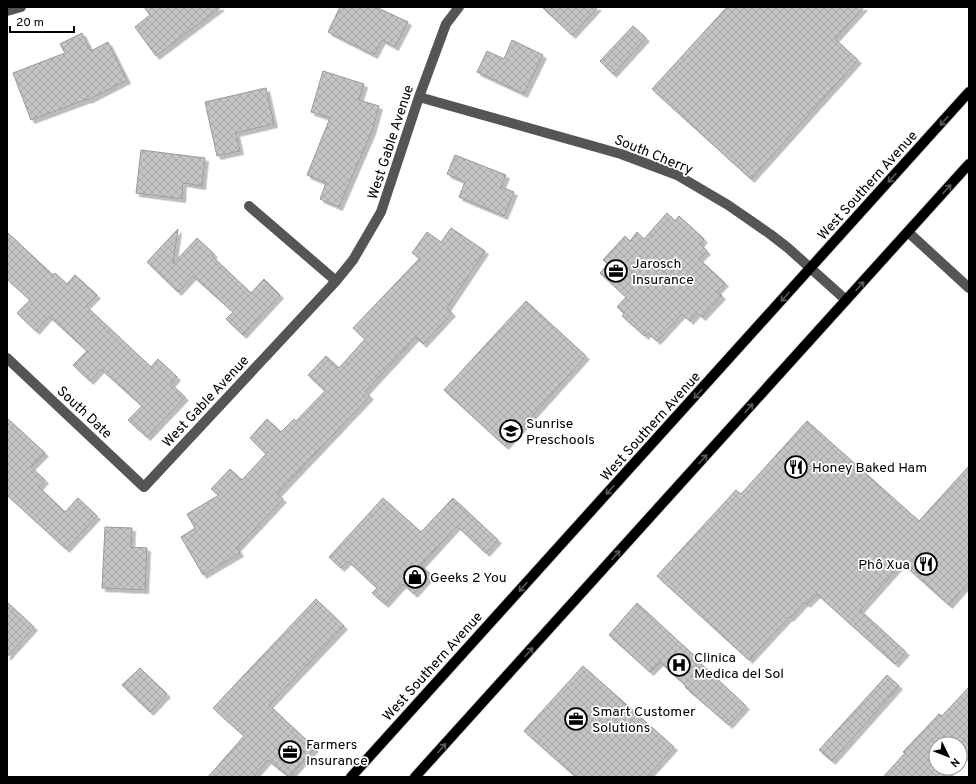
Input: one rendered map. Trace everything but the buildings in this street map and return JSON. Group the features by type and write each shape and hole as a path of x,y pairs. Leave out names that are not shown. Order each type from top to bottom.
{"main road":[{"name":"West Southern Avenue","path":"351,777 969,92"},
{"path":"415,777 969,164"}],"street":[{"path":"7,11 21,7"},
{"name":"West Gable Avenue","path":"144,487 336,281 353,260 381,212 419,97 446,24 459,7"},
{"name":"South Cherry","path":"419,97 621,154 677,175 728,205 770,234 811,268 846,300"},
{"path":"249,206 336,281"},
{"path":"908,232 969,288"},
{"name":"South Date","path":"7,358 144,487"}],"place":[{"name":"Jarosch Insurance","path":"616,271"},
{"name":"Sunrise Preschools","path":"511,431"},
{"name":"Honey Baked Ham","path":"796,467"},
{"name":"Phô Xua","path":"926,564"},
{"name":"Geeks 2 You","path":"415,577"},
{"name":"Clinica Medica del Sol","path":"679,665"},
{"name":"Smart Customer Solutions","path":"576,719"},
{"name":"Farmers Insurance","path":"290,752"}]}
